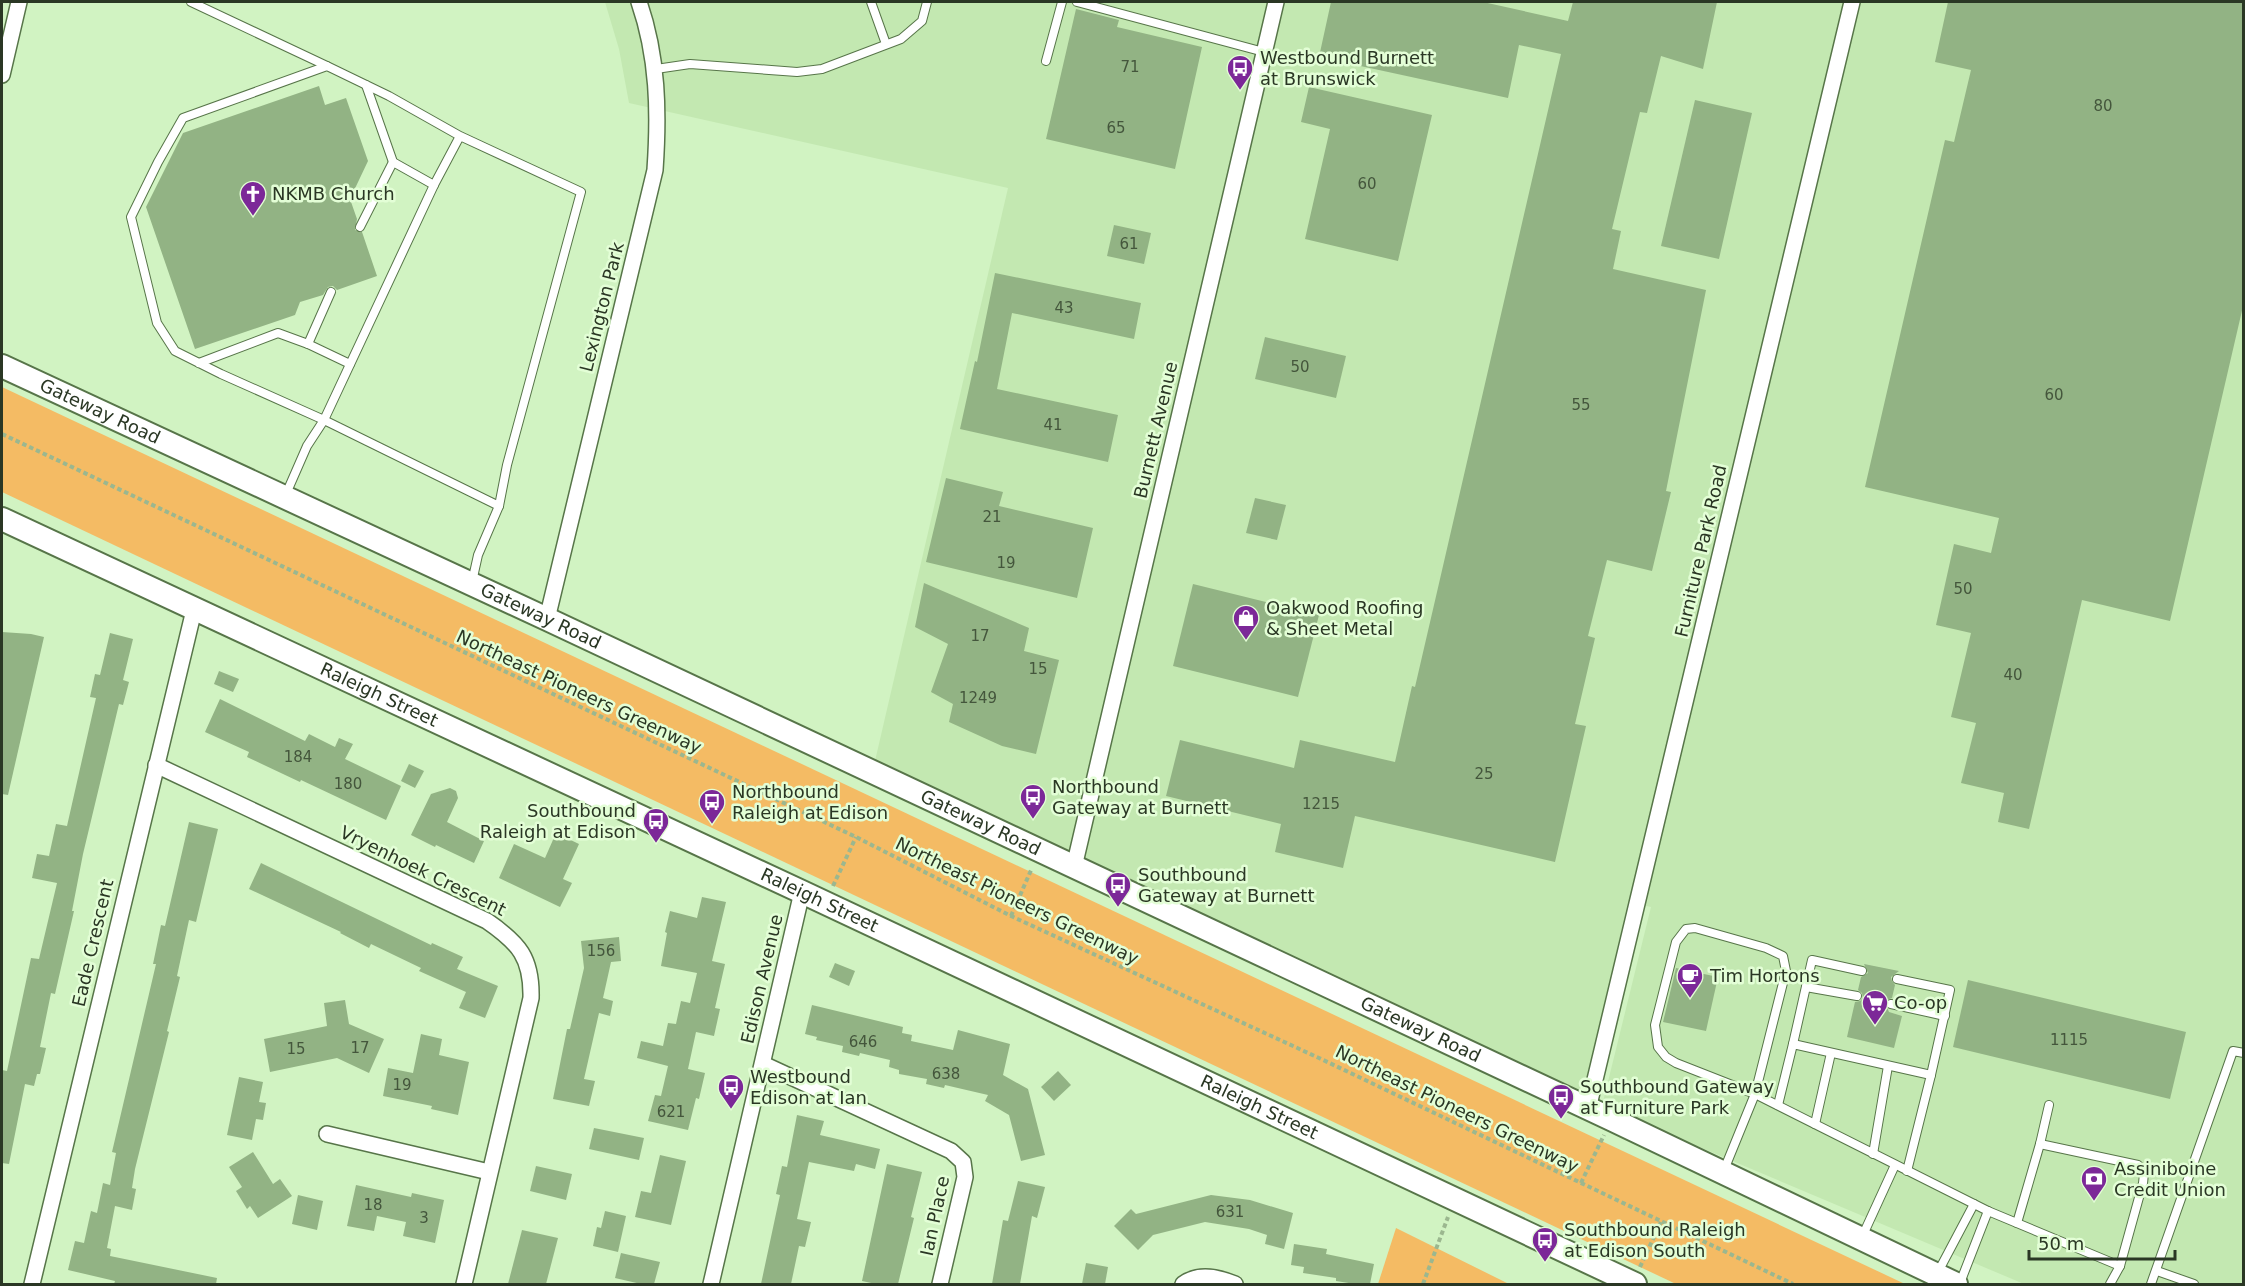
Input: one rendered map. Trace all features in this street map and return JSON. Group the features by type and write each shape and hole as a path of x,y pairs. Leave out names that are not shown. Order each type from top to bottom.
{"main road":[{"name":"Gateway Road","path":"2,366 547,619 1611,1119 1950,1281"},
{"name":"Raleigh Street","path":"2,519 1455,1199 1636,1279"}],"street":[{"path":"2,75 19,2"},
{"name":"Lexington Park","path":"547,619 655,170 658,122 656,69 639,2"},
{"name":"Burnett Avenue","path":"1074,867 1276,2"},
{"name":"Furniture Park Road","path":"1588,1109 1852,2"},
{"name":"Eade Crescent","path":"32,1284 194,610"},
{"name":"Vryenhoek Crescent","path":"156,765 487,921 510,937 524,957 531,979 531,998 464,1284"},
{"name":"Edison Avenue","path":"711,1284 802,892"},
{"name":"Ian Place","path":"763,1064 951,1151 963,1162 965,1177 940,1284"},
{"path":"327,1134 489,1172"},
{"path":"1183,1284 1192,1278 1221,1278 1234,1284"}],"lane":[{"path":"191,2 389,96 460,136 581,192 498,506 478,555 471,584"},
{"path":"871,2 886,44"},
{"path":"656,69 690,64 797,72 822,69 901,39 922,21 927,2"},
{"path":"1046,62 1062,2"},
{"path":"1077,2 1264,52"},
{"path":"327,66 183,118 158,162 131,218 157,322 175,351 324,420 498,506"},
{"path":"366,86 393,162 434,185"},
{"path":"285,497 307,446 324,420 434,185 460,136"},
{"path":"360,227 393,162"},
{"path":"308,344 331,292"},
{"path":"199,363 278,333 350,364"},
{"path":"1722,1173 1755,1094 1786,971 1783,956 1777,952 1695,928 1686,929 1676,942 1654,1025 1658,1047 1665,1057 1755,1094 1988,1211 2120,1266"},
{"path":"1778,1105 1812,960 1862,971"},
{"path":"1897,979 1950,990 1907,1171"},
{"path":"1806,987 1857,996"},
{"path":"1891,1004 1945,1016"},
{"path":"1793,1044 1931,1075"},
{"path":"2151,1284 2233,1051 2244,1053"},
{"path":"1815,1125 1831,1053"},
{"path":"1873,1154 1888,1066"},
{"path":"2017,1223 2049,1105"},
{"path":"2040,1144 2138,1166 2142,1169 2145,1175 2143,1184 2120,1266 2110,1284"},
{"path":"1861,1239 1895,1165"},
{"path":"1950,1281 1974,1204"},
{"path":"1950,1281 1988,1211"},
{"path":"2157,1271 2194,1284"}],"path":[{"name":"Northeast Pioneers Greenway","path":"2,434 856,837 1011,916 1319,1058 1793,1284"},
{"path":"825,903 856,837"},
{"path":"1011,916 1040,851"},
{"path":"1581,1183 1611,1119"},
{"path":"1423,1284 1455,1199"},
{"path":"1636,1279 1661,1222"}],"shaded area":[{"path":"605,2 2243,2 2243,1284 2024,1284 1602,1106 1651,907 1628,902 1583,1094 875,761 1008,188 629,103 619,49"},
{"path":"2,387 1905,1284 1676,1284 2,492"},
{"path":"1396,1228 1509,1284 1378,1284"}],"building":[{"path":"1331,2 1483,2 1568,21 1573,2 1717,2 1703,69 1661,56 1647,113 1640,112 1612,229 1621,231 1613,269 1706,290 1666,491 1671,492 1652,571 1607,560 1588,636 1595,638 1575,724 1586,726 1555,862 1355,816 1343,868 1275,852 1281,824 1166,796 1180,740 1294,768 1300,740 1395,762 1412,686 1415,687 1561,54 1519,45 1508,98 1319,57"},
{"path":"1948,2 2244,2 2244,302 2170,621 2082,600 2029,829 1998,822 2004,793 1961,783 1976,723 1951,717 1971,633 1936,625 1954,544 1991,553 1999,518 1865,487 1945,140 1954,142 1971,70 1935,62"},
{"path":"1076,9 1119,20 1117,27 1202,47 1175,169 1046,139"},
{"name":"NKMB Church","path":"319,86 325,105 346,98 368,161 350,199 357,219 355,230 362,232 377,276 337,290 333,286 328,287 323,295 300,302 295,315 195,349 146,207 183,133"},
{"path":"1309,87 1432,115 1398,261 1305,239 1330,129 1301,122"},
{"path":"1695,100 1752,113 1719,259 1661,246"},
{"path":"1114,225 1151,233 1144,264 1107,256"},
{"path":"995,273 1141,303 1134,339 1012,313 997,389 1118,415 1108,462 960,429 975,361 977,362"},
{"path":"1265,337 1346,356 1336,398 1255,379"},
{"path":"946,478 1003,492 999,506 1093,528 1077,598 926,562"},
{"path":"1255,498 1286,505 1277,540 1246,533"},
{"path":"924,583 1029,628 1024,651 1059,660 1036,754 1002,746 949,722 953,704 931,692 948,644 915,627"},
{"name":"Oakwood Roofing & Sheet Metal","path":"1193,584 1319,615 1298,697 1173,666"},
{"path":"2,632 44,637 8,795 2,794"},
{"path":"110,633 133,639 123,680 129,682 123,705 119,704 83,854 72,911 74,911 55,994 51,993 40,1047 46,1048 40,1074 37,1074 34,1086 25,1084 9,1164 2,1163 2,1070 7,1071 31,958 39,959 57,883 32,878 37,854 49,856 56,824 67,826 96,698 90,697 95,674 100,675"},
{"path":"219,671 239,679 233,692 214,684"},
{"path":"220,699 305,741 309,734 335,747 339,738 353,744 345,759 401,786 386,820 247,757 249,752 205,732"},
{"path":"409,764 424,771 415,788 401,781"},
{"path":"450,788 456,791 458,798 447,822 484,841 474,863 411,835 431,794"},
{"path":"189,822 218,829 196,922 189,920 177,976 180,977 167,1031 169,1032 135,1169 132,1188 136,1189 132,1210 115,1206 107,1248 111,1249 110,1256 217,1278 216,1284 114,1284 115,1281 68,1270 75,1241 84,1243 91,1211 97,1213 103,1183 110,1185 116,1153 112,1152 156,964 153,964 161,925 165,926"},
{"path":"556,833 579,844 563,879 572,883 560,907 499,878 514,844 545,858"},
{"path":"261,863 431,945 432,943 463,957 457,969 498,986 485,1018 459,1008 466,992 419,971 421,968 371,944 369,948 341,932 249,889"},
{"path":"702,897 726,902 712,961 725,964 715,1008 720,1009 714,1036 696,1032 688,1069 705,1073 688,1130 648,1121 655,1095 661,1096 668,1066 637,1058 641,1041 663,1046 668,1023 676,1024 681,1001 690,1003 697,973 661,966 670,911 697,918"},
{"path":"619,937 621,961 611,962 603,998 613,1001 610,1016 599,1013 584,1079 595,1081 589,1106 553,1099 567,1029 570,1029 584,968 581,941"},
{"path":"835,963 855,971 849,986 829,977"},
{"path":"1864,964 1899,971 1891,977 1895,985 1892,998 1885,1003 1889,1012 1902,1016 1894,1048 1847,1037 1855,1002 1863,998 1862,993 1858,990 1861,977 1868,973"},
{"name":"Tim Hortons","path":"1676,968 1718,977 1706,1031 1663,1022"},
{"path":"1968,980 2186,1032 2170,1099 1953,1047"},
{"path":"345,1000 349,1024 384,1039 369,1073 337,1058 270,1072 264,1039 327,1026 324,1003"},
{"path":"812,1005 903,1027 902,1033 912,1035 911,1041 953,1050 958,1030 1010,1044 1003,1075 1028,1089 1045,1155 1021,1161 1009,1115 985,1101 988,1095 945,1085 944,1088 926,1084 927,1079 899,1074 899,1070 889,1067 890,1060 860,1053 859,1056 842,1052 843,1046 816,1040 817,1037 805,1034"},
{"path":"421,1034 442,1039 439,1055 469,1062 458,1115 431,1109 432,1106 383,1096 388,1068 413,1073"},
{"path":"1058,1071 1071,1085 1054,1101 1041,1087"},
{"path":"239,1077 263,1082 259,1102 266,1103 263,1120 256,1119 252,1140 227,1135"},
{"path":"797,1115 824,1121 820,1135 880,1149 875,1169 856,1164 854,1171 809,1162 797,1219 811,1222 805,1247 799,1246 791,1284 761,1284 780,1195 776,1194 782,1166 787,1167"},
{"path":"594,1128 644,1138 639,1160 589,1149"},
{"path":"253,1152 273,1184 280,1179 292,1196 258,1218 250,1206 247,1209 236,1191 242,1187 229,1167"},
{"path":"660,1155 686,1161 671,1225 635,1217 641,1191 651,1193"},
{"path":"887,1164 922,1172 911,1217 914,1218 898,1284 876,1284 862,1281"},
{"path":"536,1166 572,1174 566,1200 530,1191"},
{"path":"1018,1181 1045,1187 1037,1218 1032,1216 1020,1284 992,1284 1003,1220 1008,1221"},
{"path":"356,1185 411,1197 412,1193 444,1200 435,1243 403,1236 406,1222 377,1216 374,1231 347,1226"},
{"path":"298,1195 323,1201 317,1230 292,1224"},
{"path":"1211,1195 1250,1200 1293,1213 1284,1249 1265,1244 1267,1235 1249,1229 1205,1222 1153,1235 1138,1250 1114,1226 1131,1209 1136,1214"},
{"path":"605,1211 626,1216 618,1252 593,1246 597,1227 601,1228"},
{"path":"522,1230 558,1238 546,1284 508,1284"},
{"path":"1294,1244 1327,1249 1326,1254 1374,1264 1370,1284 1336,1281 1336,1278 1303,1273 1304,1267 1291,1265"},
{"path":"621,1253 660,1262 654,1284 641,1284 615,1278"},
{"path":"1086,1263 1108,1267 1105,1284 1082,1284"}],"place":[{"name":"Westbound Burnett at Brunswick","path":"1240,91"},
{"name":"NKMB Church","path":"253,217"},
{"name":"Oakwood Roofing & Sheet Metal","path":"1246,641"},
{"name":"Northbound Gateway at Burnett","path":"1033,820"},
{"name":"Northbound Raleigh at Edison","path":"712,825"},
{"name":"Southbound Raleigh at Edison","path":"656,844"},
{"name":"Southbound Gateway at Burnett","path":"1118,908"},
{"name":"Tim Hortons","path":"1690,999"},
{"name":"Co-op","path":"1875,1026"},
{"name":"Westbound Edison at Ian","path":"731,1110"},
{"name":"Southbound Gateway at Furniture Park","path":"1561,1120"},
{"name":"Assiniboine Credit Union","path":"2094,1202"},
{"name":"Southbound Raleigh at Edison South","path":"1545,1263"}]}
